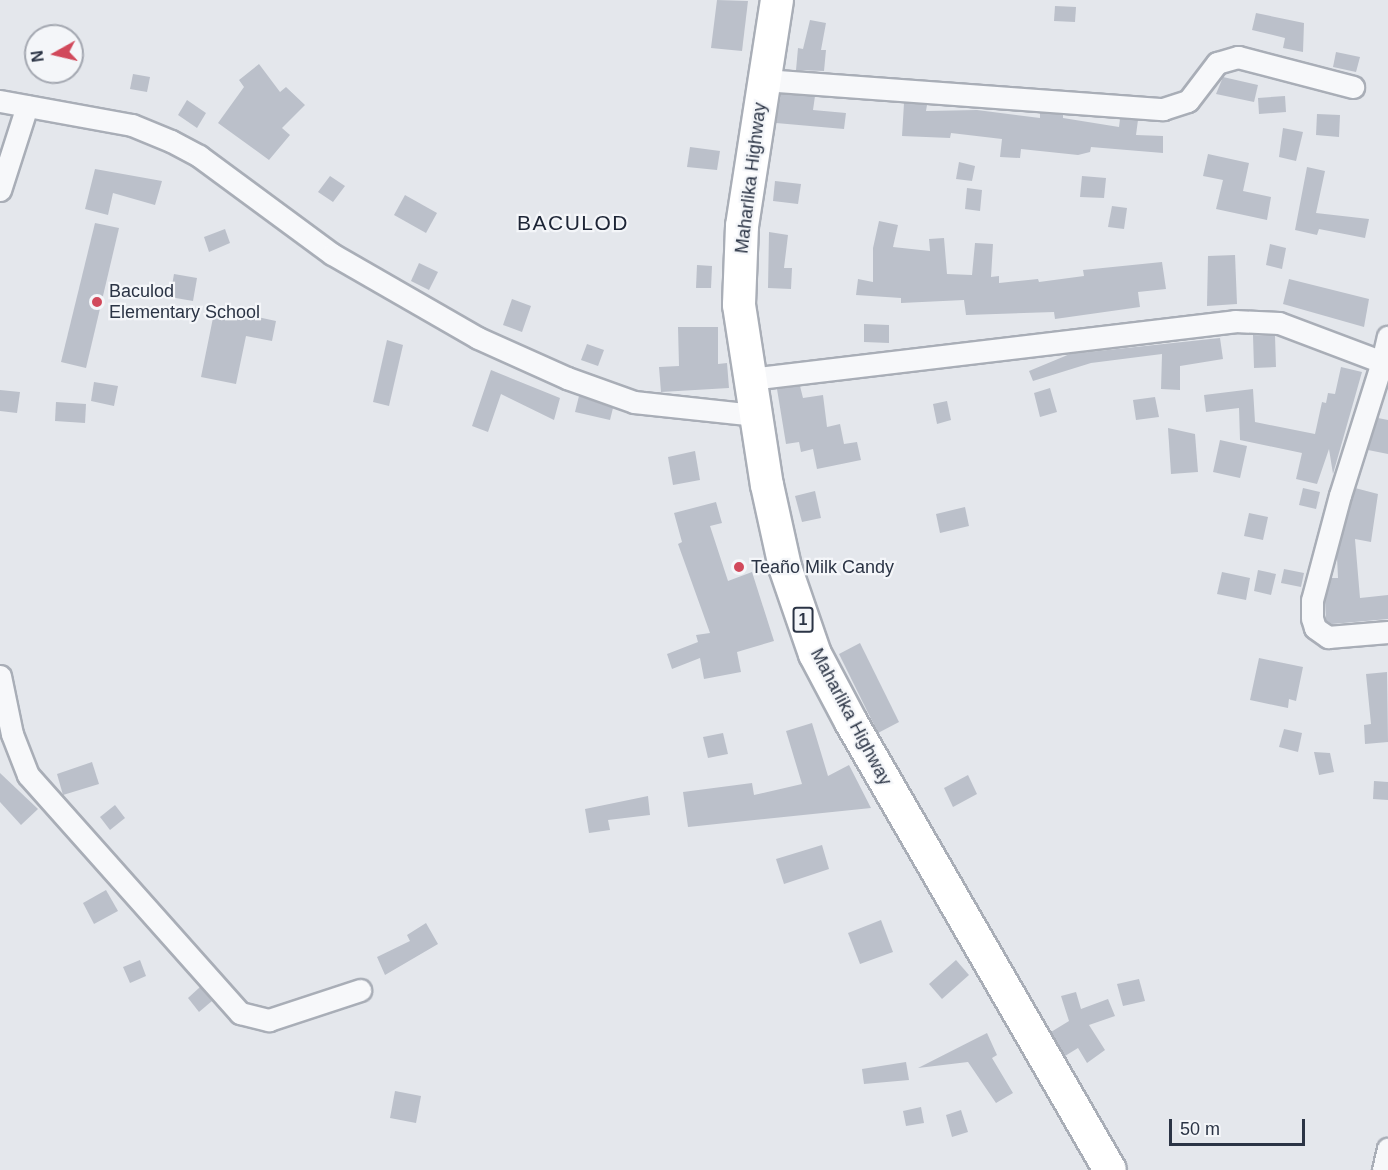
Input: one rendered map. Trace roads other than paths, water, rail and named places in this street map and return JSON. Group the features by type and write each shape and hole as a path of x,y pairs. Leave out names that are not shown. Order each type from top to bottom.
{"highway":[{"name":"Maharlika Highway","path":"777,0 742,226 739,305 756,415 785,567 815,654 1110,1170"}],"street":[{"path":"764,80 1163,109 1188,101 1217,63 1238,57 1353,87"},
{"path":"0,101 132,125 171,141 199,156 332,254 478,338 567,378 634,402 756,415"},
{"path":"0,190 27,106"},
{"path":"750,379 1235,321 1279,323 1382,362"},
{"path":"1388,337 1340,495 1312,600 1312,618 1315,628 1328,637 1388,632"},
{"path":"0,676 12,734 28,775 240,1013 269,1020 360,990"},
{"path":"1383,1170 1388,1149"}],"place":[{"name":"Baculod Elementary School","path":"97,302"},
{"name":"Teaño Milk Candy","path":"739,567"}],"district":[{"name":"BACULOD","path":"573,223"}]}
